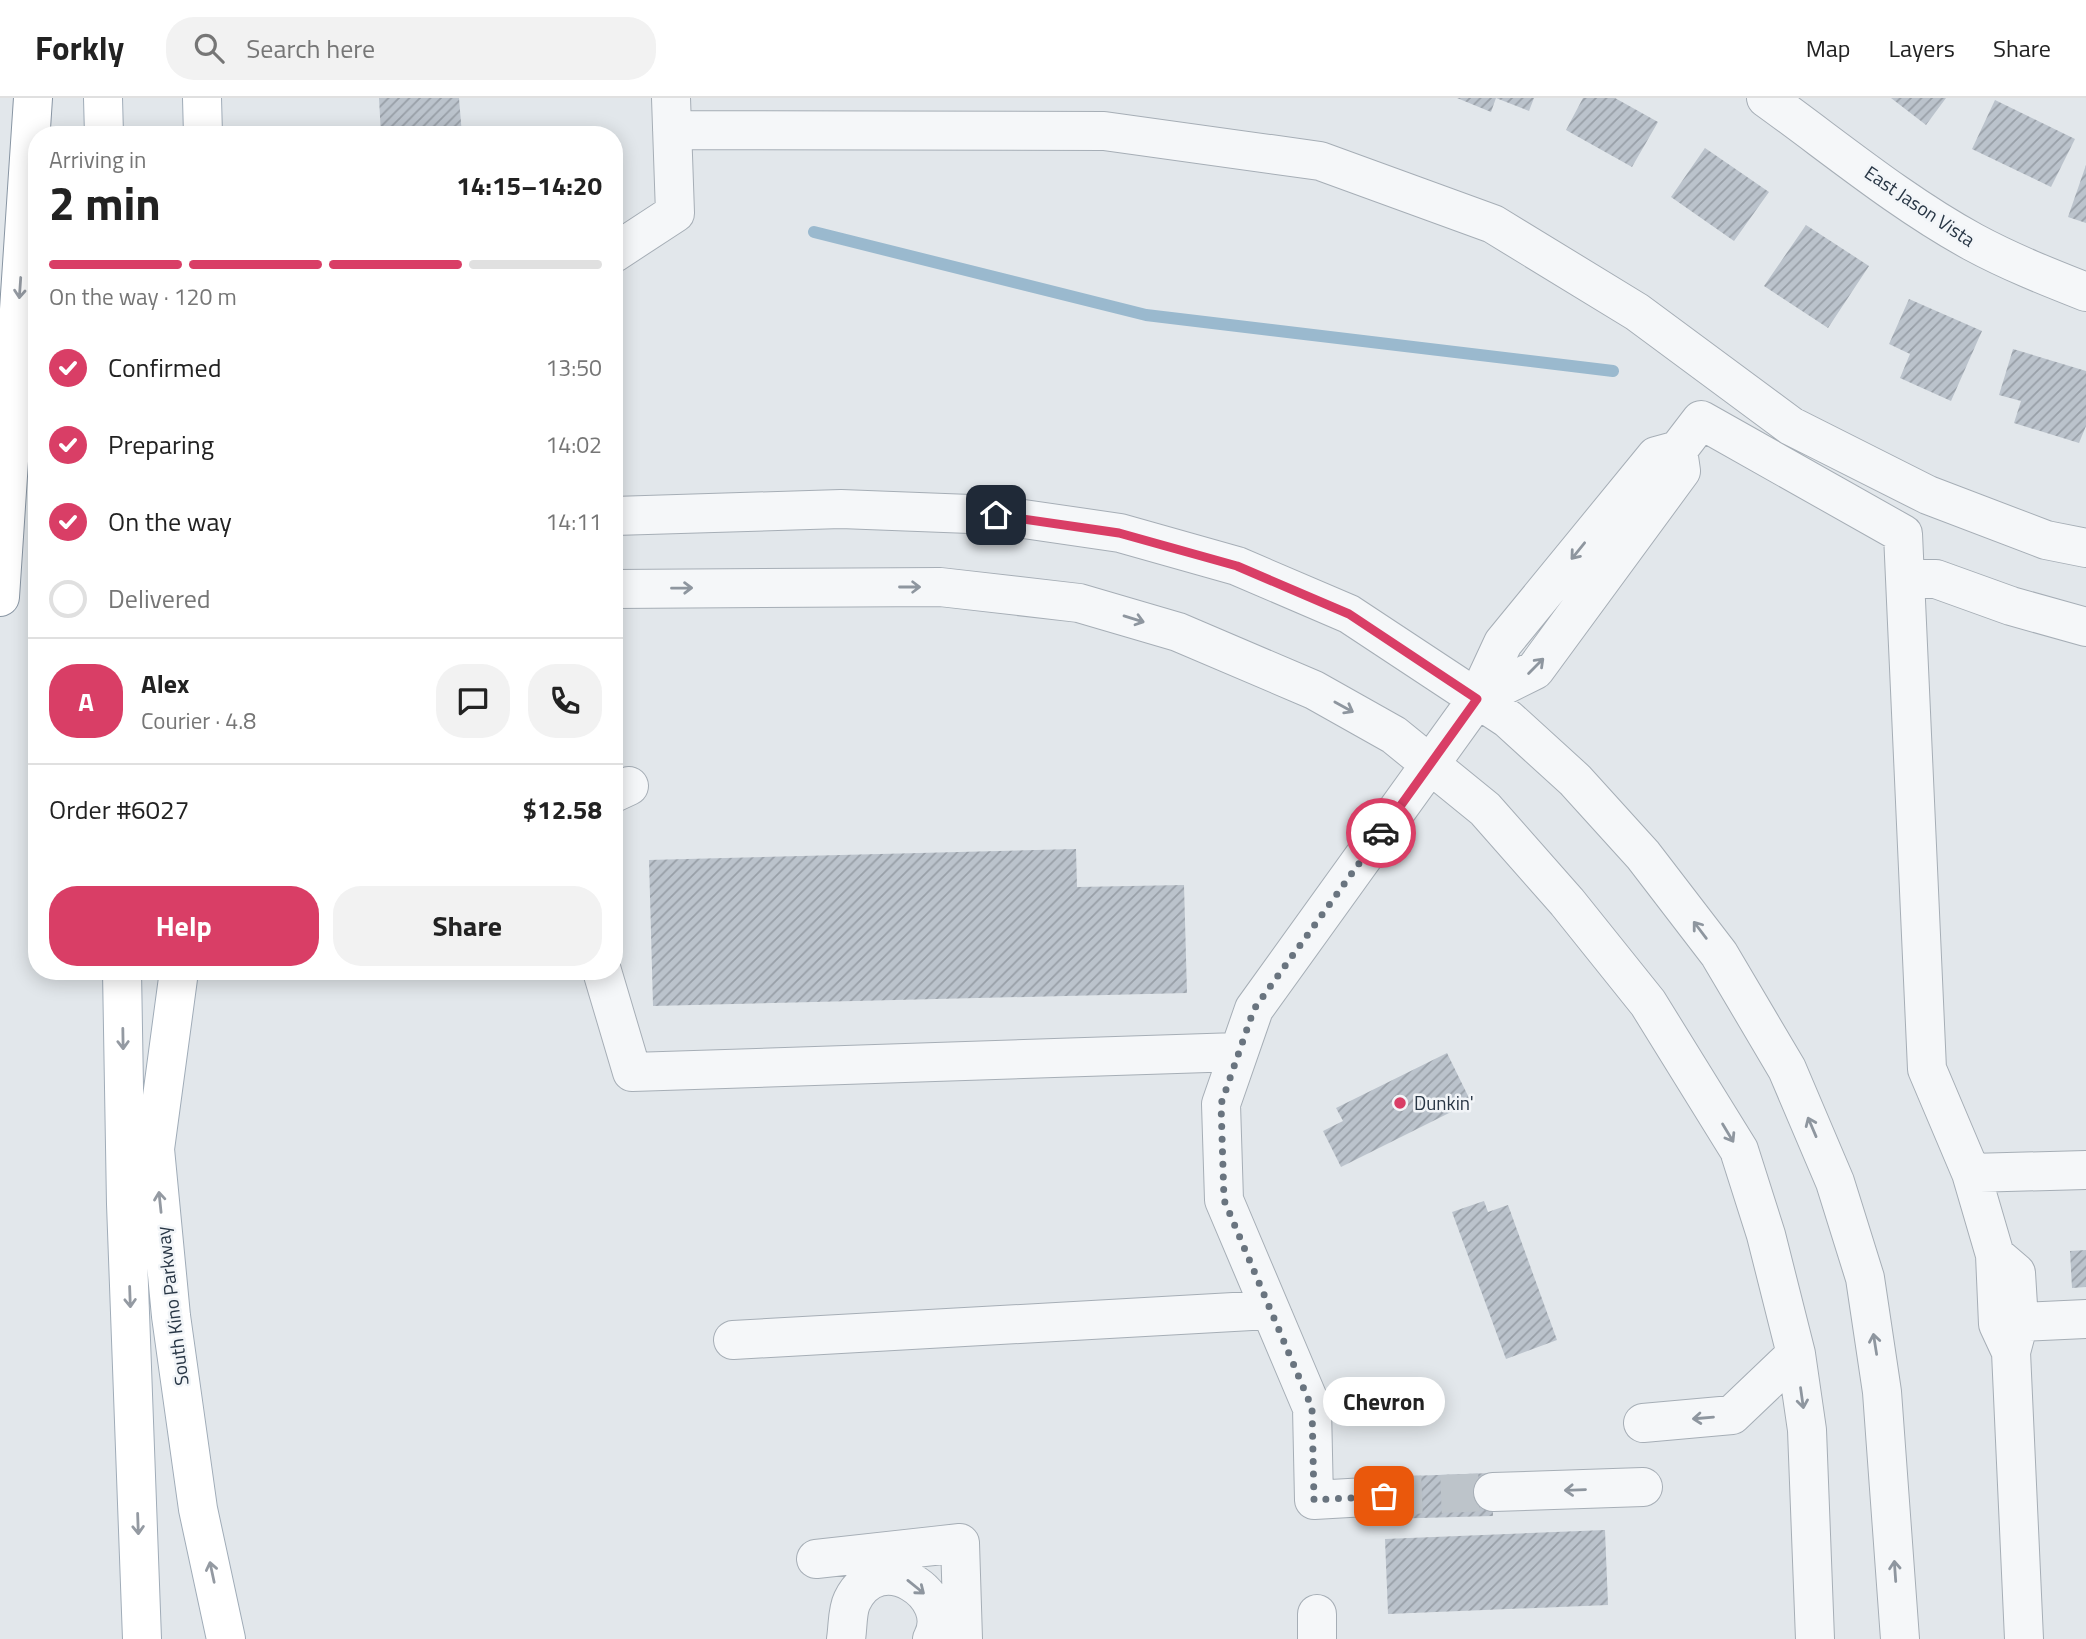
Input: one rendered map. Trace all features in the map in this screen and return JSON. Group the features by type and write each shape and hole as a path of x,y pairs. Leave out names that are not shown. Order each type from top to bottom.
{"main road":[{"path":"31,126 33,98"},
{"path":"103,98 104,126"},
{"path":"202,98 203,126"},
{"path":"0,597 28,174"},
{"name":"South Kino Parkway","path":"122,980 127,1217 142,1639"},
{"name":"South Kino Parkway","path":"178,980 155,1149 171,1316 198,1509 226,1639"}],"street":[{"name":"East Jason Vista","path":"1766,98 1972,242 2033,272 2086,292"},
{"path":"623,247 675,214 671,114 1104,131 1320,161 1493,224 1637,312 1804,433 1928,495 2046,540 2086,548"},
{"path":"1384,1496 1314,1500 1312,1408 1224,1200 1221,1104 1254,1009 1477,699 1503,643 1633,509 1681,471 1678,450 1701,420 1903,534 1927,1069 1971,1173 1996,1255 1998,1324 2015,1337"},
{"path":"623,516 841,509 996,515 1119,533 1237,566 1349,614 1508,719 1575,780 1643,855 1719,954 1787,1069 1835,1182 1865,1278 1882,1392 1900,1639"},
{"path":"1906,579 1936,579 2011,606 2086,627"},
{"path":"623,589 940,587 1079,603 1178,632 1314,690 1394,734 1485,809 1559,892 1648,1003 1739,1150 1766,1235 1796,1354 1807,1430 1815,1639"},
{"path":"605,980 632,1072 1238,1052"},
{"path":"1971,1173 2086,1170"},
{"path":"733,1340 1269,1310"},
{"path":"2015,1337 2086,1319"},
{"path":"2015,1337 2024,1639"},
{"path":"1643,1423 1732,1415 1796,1354"},
{"path":"1493,1492 1643,1487"},
{"path":"816,1559 960,1543 963,1639"},
{"path":"846,1639 851,1602 863,1585 880,1576 897,1575 912,1582 925,1593 933,1608 936,1625 932,1639"}],"building":[{"path":"379,98 459,98 461,126 381,126"},
{"path":"1457,98 1496,98 1491,112"},
{"path":"1496,98 1534,98 1529,111"},
{"path":"1583,98 1615,98 1658,122 1632,167 1566,130"},
{"path":"1891,98 1946,98 1926,125"},
{"path":"1995,100 2075,139 2051,187 1972,149"},
{"path":"1705,148 1769,192 1734,241 1671,197"},
{"path":"2086,165 2086,223 2068,217"},
{"path":"1806,225 1869,266 1828,328 1764,286"},
{"path":"1909,299 1982,331 1951,401 1900,378 1910,354 1889,344"},
{"path":"2013,349 2086,371 2086,426 2079,443 2014,423 2021,401 1999,395"},
{"path":"1076,849 1077,887 1184,885 1187,993 653,1006 649,860"},
{"path":"1447,1053 1471,1102 1341,1167 1323,1131 1343,1121 1336,1108"},
{"path":"1484,1201 1488,1212 1508,1205 1557,1340 1506,1359 1452,1212"},
{"path":"2086,1250 2086,1287 2072,1288 2070,1251"},
{"path":"1492,1473 1493,1516 1385,1519 1383,1477"},
{"path":"1605,1530 1608,1605 1388,1614 1385,1539"}],"waterway":[{"path":"814,232 1146,315 1613,371"}],"tunnel":[{"path":"1384,1496 1493,1492"}],"way so far":[{"path":"1381,833 1254,1009 1221,1104 1224,1200 1312,1408 1314,1500 1384,1496"}],"place":[{"name":"Dunkin'","path":"1400,1103"},
{"name":"Chevron","path":"1384,1496"}],"route":[{"path":"996,515 1119,533 1237,566 1349,614 1477,699 1381,833"}]}
